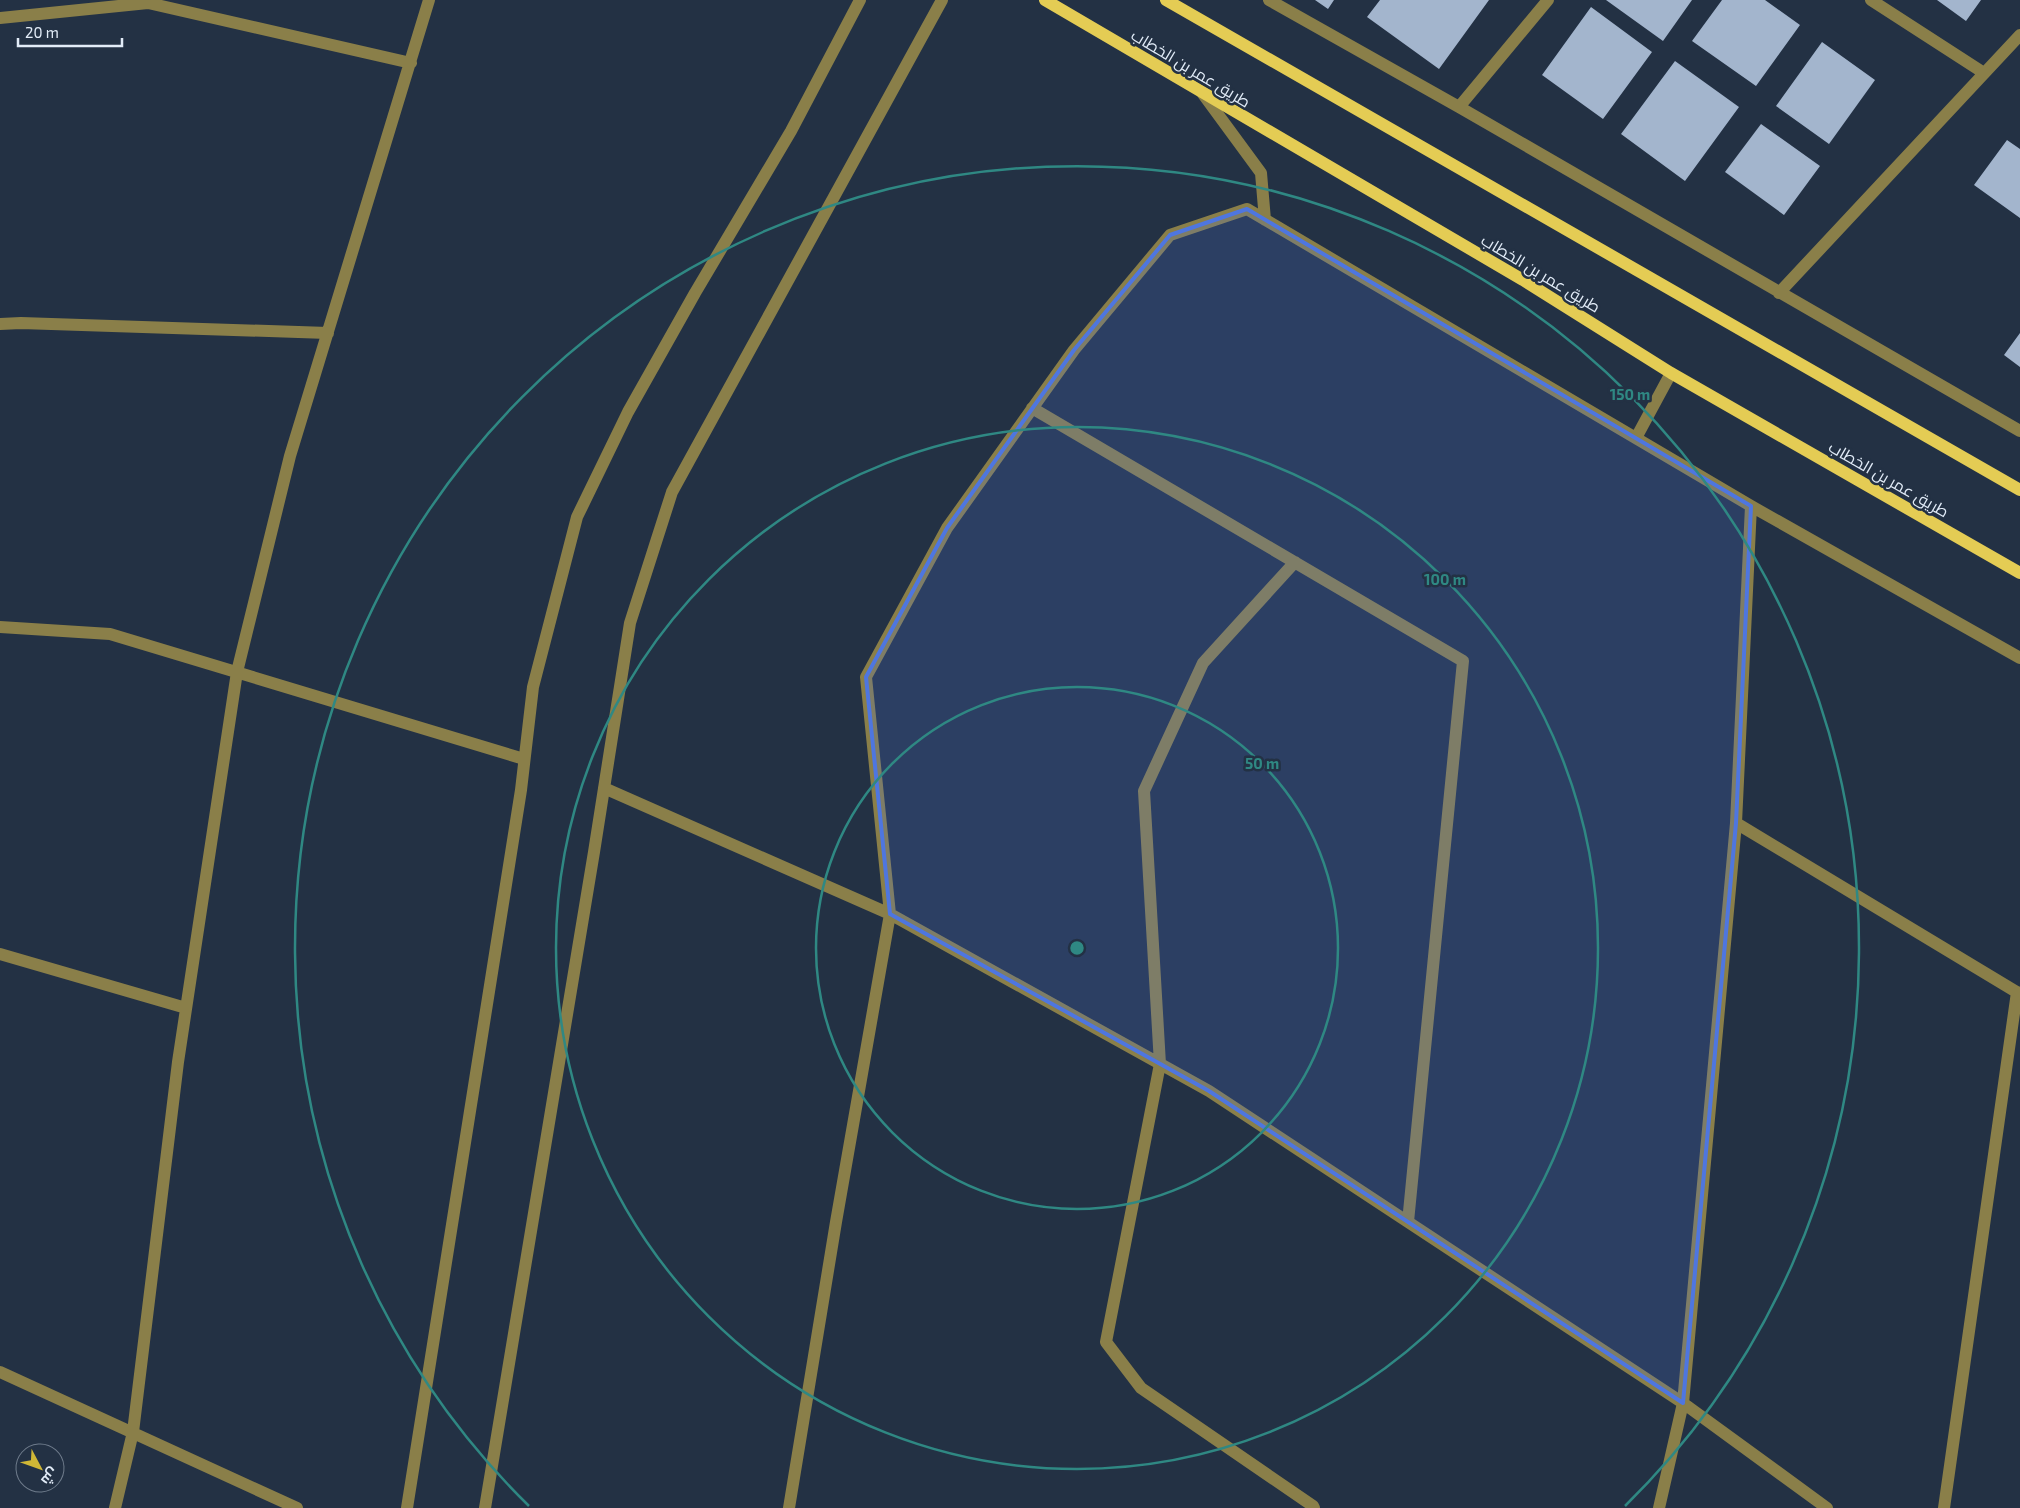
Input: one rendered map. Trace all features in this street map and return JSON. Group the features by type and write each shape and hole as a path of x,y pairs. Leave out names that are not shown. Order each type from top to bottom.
{"main road":[{"name":"طريق عمر بن الخطاب","path":"1045,0 1523,280 1671,373 2020,572"},
{"path":"1166,0 2020,490"}],"street":[{"path":"115,1508 133,1432 186,1008 237,672 290,456 429,0"},
{"path":"407,1508 524,759 533,687 577,517 628,412 791,131 860,0"},
{"path":"485,1508 630,623 672,492 942,0"},
{"path":"1269,0 1459,107 1778,293 2020,431"},
{"path":"1459,107 1548,0"},
{"path":"1871,0 1984,73"},
{"path":"0,18 148,4 411,63"},
{"path":"1778,293 2020,35"},
{"path":"1203,94 1261,173 1265,220"},
{"path":"789,1508 890,914 866,677 947,528 1074,350 1170,235 1247,210 1751,506 2020,658"},
{"path":"0,324 21,323 328,334"},
{"path":"1636,438 1671,373"},
{"path":"1032,408 1463,661 1408,1222"},
{"path":"1659,1508 1683,1403 1736,823 1751,506"},
{"path":"1294,562 1203,663 1144,791 1160,1064 1106,1342 1141,1388 1314,1508"},
{"path":"0,627 110,634 524,759"},
{"path":"604,788 890,914 1209,1091 1683,1403 1827,1508"},
{"path":"1736,823 2019,993 1944,1508"},
{"path":"0,954 186,1008"},
{"path":"0,1372 297,1508"}],"highlighted area":[{"path":"1247,209 1751,506 1736,823 1683,1403 1209,1091 890,914 866,677 947,528 1074,350 1170,235"}],"building":[{"path":"1315,0 1334,0 1328,9"},
{"path":"1380,0 1489,0 1439,69 1367,17"},
{"path":"1606,0 1692,0 1663,41"},
{"path":"1722,0 1765,0 1800,25 1756,86 1692,41"},
{"path":"1937,0 1981,0 1966,21"},
{"path":"1591,7 1652,52 1603,119 1542,75"},
{"path":"1822,42 1875,80 1829,144 1776,106"},
{"path":"1675,61 1739,107 1685,181 1621,134"},
{"path":"1761,124 1820,166 1784,215 1725,172"},
{"path":"2007,140 2020,149 2020,218 1974,185"},
{"path":"2020,333 2020,367 2004,355"}]}
